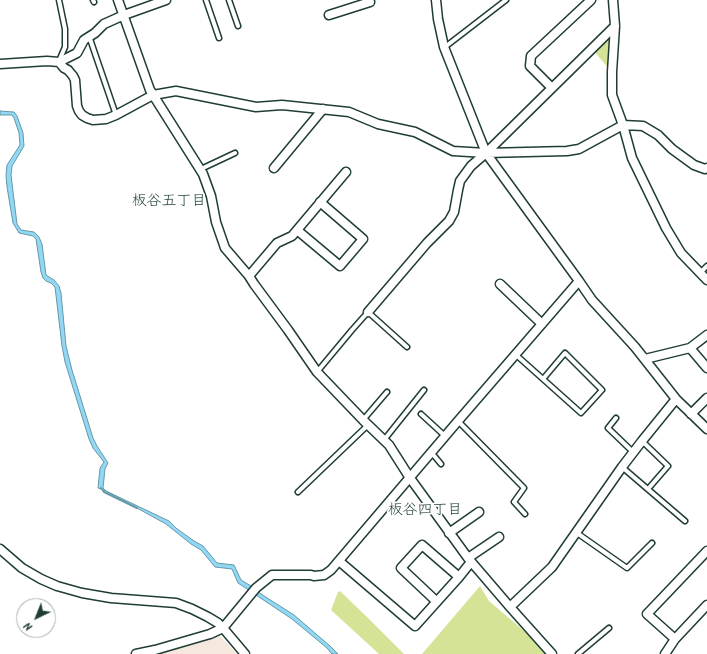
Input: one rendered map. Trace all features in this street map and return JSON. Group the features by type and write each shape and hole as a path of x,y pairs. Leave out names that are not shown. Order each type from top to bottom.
{"street":[{"path":"118,0 150,90 203,174 211,196 216,222 225,248 249,276 317,372 389,445 410,478 470,560 552,654"},
{"path":"0,64 46,61 59,62 77,53 84,40 95,33 104,24 166,0"},
{"path":"329,15 370,2 369,0"},
{"path":"436,0 438,19 444,47 486,153 592,300 635,347 676,399 707,429"},
{"path":"552,88 530,66 531,56 591,0"},
{"path":"612,0 615,26 612,95 623,125 632,158 666,228 681,252 707,280"},
{"path":"368,312 427,243 449,221 454,212 460,181 471,166 615,26"},
{"path":"59,62 68,70 75,80 79,111 82,115 93,120 106,119 116,115 153,95 176,91 256,107 282,105 349,112 378,124 415,132 453,151 486,153 567,151 579,149 623,125 642,126 658,136 672,149 694,165 705,169 707,168"},
{"path":"274,168 323,109"},
{"path":"249,276 277,243 292,236 346,172"},
{"path":"297,230 340,266 363,239 320,202"},
{"path":"136,654 210,634 223,628 254,591 272,575 324,575 331,570 579,280"},
{"path":"500,284 542,324"},
{"path":"645,359 690,348 707,335"},
{"path":"690,348 707,368"},
{"path":"691,414 707,398"},
{"path":"510,607 552,567 622,467 676,399"},
{"path":"449,533 479,512"},
{"path":"339,561 415,626 459,577 470,560 499,537"},
{"path":"436,601 401,568 422,545 459,577"},
{"path":"0,548 22,568 57,586 82,593 112,598 176,603 192,609 218,623 245,654"},
{"path":"675,639 647,614 707,551"},
{"path":"665,654 675,639 707,606"}],"lane":[{"path":"59,0 65,29 65,47 59,62"},
{"path":"206,0 219,38"},
{"path":"229,0 238,26"},
{"path":"444,47 506,0"},
{"path":"89,36 116,115"},
{"path":"200,170 236,153"},
{"path":"700,273 707,266"},
{"path":"317,372 368,312 406,347"},
{"path":"515,354 581,413 602,390 565,353 543,379"},
{"path":"384,440 424,390"},
{"path":"298,492 366,423 387,392"},
{"path":"421,414 445,436"},
{"path":"616,418 608,428 634,453"},
{"path":"458,421 524,488 514,502 525,514"},
{"path":"642,441 668,466 648,489"},
{"path":"431,452 441,464"},
{"path":"622,467 685,521"},
{"path":"577,532 627,568 652,543"},
{"path":"578,654 609,628"}],"shaded area":[{"path":"220,636 237,654 158,654"}],"green space":[{"path":"615,37 610,70 593,50"},
{"path":"480,586 489,601 530,636 548,654 422,654"},
{"path":"340,591 404,654 379,654 331,610 338,592"}],"water":[{"path":"0,111 14,112 23,133 24,146 12,166 11,175 17,224 21,230 34,232 39,237 42,244 46,275 54,280 59,286 66,346 72,370 93,438 108,463 105,469 103,488 106,491 98,488 100,468 104,462 93,448 89,439 65,362 55,287 43,278 36,239 33,236 19,233 13,223 6,175 7,165 20,145 19,133 12,115 0,115"},
{"path":"106,491 169,521 176,528 203,546 217,563 234,565 241,580 294,615 338,654 332,654 327,648 292,619 238,583 232,569 215,567 201,550 166,524"}],"waterway":[{"path":"101,488 104,492 137,508"}],"district":[{"name":"板谷五丁目","path":"169,202"},
{"name":"板谷四丁目","path":"425,511"}]}
